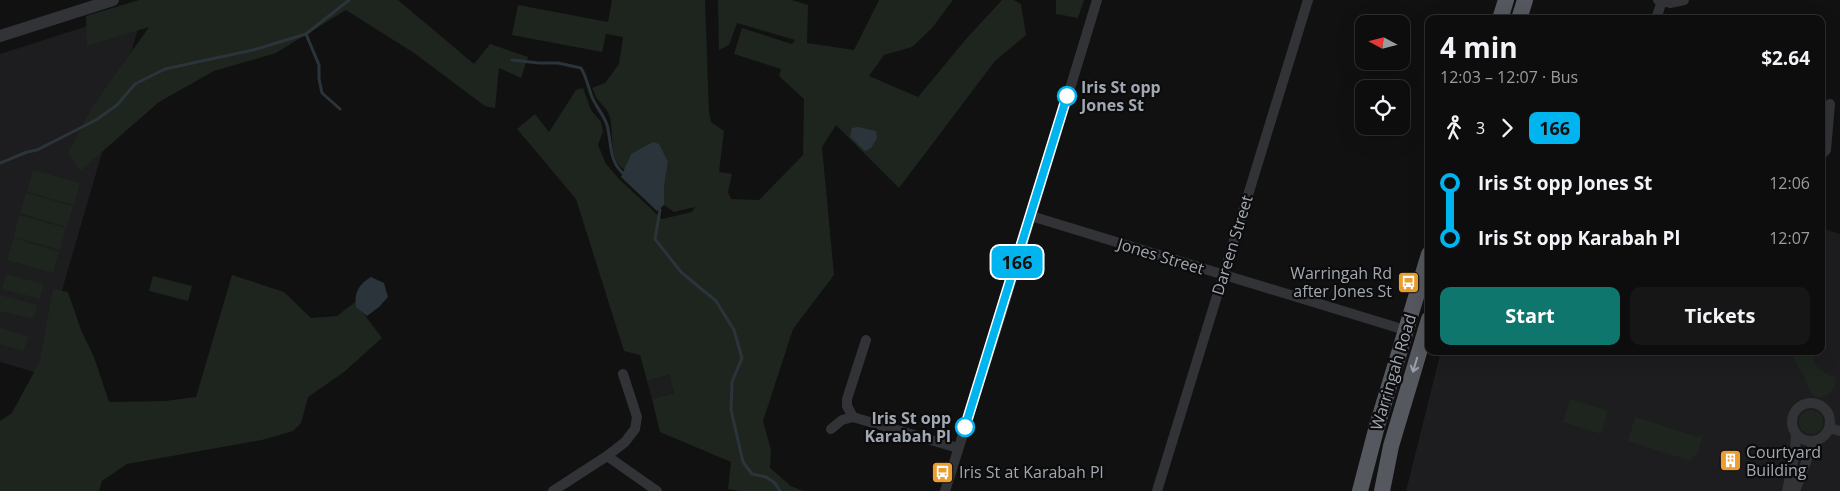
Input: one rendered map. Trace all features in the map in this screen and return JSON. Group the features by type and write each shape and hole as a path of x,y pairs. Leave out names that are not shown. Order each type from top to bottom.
{"highway":[{"path":"1501,15 1506,0"},
{"path":"1520,15 1525,0"},
{"name":"Warringah Road","path":"1360,491 1374,434 1425,267"},
{"name":"Warringah Road","path":"1382,491 1394,438 1425,333"}],"street":[{"path":"0,36 112,0"},
{"path":"945,491 1097,0"},
{"name":"Dareen Street","path":"1157,491 1308,0"},
{"path":"1657,15 1660,1 1670,3 1684,0"},
{"path":"1825,151 1830,104"},
{"name":"Jones Street","path":"1031,216 1405,330"},
{"path":"853,417 847,406 847,399 866,340"},
{"path":"552,491 607,456 625,442 635,429 637,417 623,374"},
{"path":"1787,491 1795,452 1796,434 1792,424 1794,414 1800,406 1805,404 1820,404 1825,409 1830,421 1829,428 1823,436 1814,441 1804,440 1796,434"},
{"path":"831,429 842,420 853,417 958,448"},
{"path":"1829,428 1840,431"},
{"path":"1795,491 1814,441"},
{"path":"607,456 658,491"}],"shaded area":[{"path":"139,0 398,0 474,64 490,44 528,57 521,78 499,68 495,108 485,106 414,53 346,10 276,53 214,71 159,102 80,171 68,153 93,106 149,27 87,46 86,16"},
{"path":"612,0 705,0 709,112 711,122 724,131 719,172 732,174 728,192 731,199 759,200 803,155 804,99 779,76 781,69 734,54 742,28 792,44 795,40 737,23 729,45 719,50 718,0 792,0 808,5 807,43 854,50 879,0 953,0 932,28 912,47 884,55 869,76 918,97 966,39 1002,0 1014,0 1021,4 1026,35 995,61 899,188 836,125 822,147 834,275 793,329 763,421 771,450 770,468 791,486 803,491 740,491 728,489 731,462 660,432 652,399 674,393 669,375 647,381 640,355 624,351 576,199 517,129 535,114 549,132 576,90 583,88 591,110 601,122 603,131 598,145 606,164 619,179 662,219 692,212 695,207 674,212 664,205 664,187 668,162 631,154 625,170 616,160 609,115 597,99 592,88 605,83 619,64 623,37 606,34 602,52 512,35 518,5 608,22"},
{"path":"1056,0 1084,0 1078,18 1056,14"},
{"path":"144,8 38,373 0,362 0,54"},
{"path":"858,127 876,131 877,138 871,148 865,151 850,137 852,128"},
{"path":"653,142 659,144 668,162 664,187 664,205 657,211 621,177 631,154"},
{"path":"33,170 80,183 74,205 27,192"},
{"path":"26,193 73,206 67,227 20,213"},
{"path":"19,215 66,228 60,250 14,237"},
{"path":"1825,229 1840,234 1840,491 1406,491 1440,355 1825,355"},
{"path":"14,238 59,252 53,273 7,260"},
{"path":"6,274 44,284 40,299 2,289"},
{"path":"232,275 284,292 311,318 337,316 355,302 382,338 344,372 308,397 301,423 293,431 262,440 127,464 102,481 99,491 0,491 0,421 12,413 40,361 53,289 68,292 81,330 94,357 109,402 165,401 196,397"},
{"path":"153,276 192,286 188,301 149,291"},
{"path":"371,277 384,283 388,297 367,316 356,307 356,298 360,286"},
{"path":"0,295 37,305 34,319 0,311"},
{"path":"0,328 28,336 24,351 0,344"},
{"path":"1791,355 1814,355 1813,359 1818,368 1834,377 1835,385 1829,393 1820,398 1811,393 1805,378"},
{"path":"669,375 674,393 652,399 647,381"},
{"path":"1570,399 1608,411 1601,434 1563,422"},
{"path":"1811,410 1816,411 1822,417 1822,427 1816,433 1811,434 1806,433 1800,427 1799,422 1800,417 1806,411"},
{"path":"1635,417 1698,437 1703,434 1697,455 1693,456 1691,461 1628,441"}],"waterway":[{"path":"0,163 37,150 96,120 117,105 135,84 165,69 253,50 306,34 349,0"},
{"path":"306,34 319,65 322,93 340,109"},
{"path":"512,60 558,63 581,68 594,101 607,125 613,158 625,175"},
{"path":"658,207 660,210 655,239 681,272 716,301 734,330 742,358 732,382 731,410 743,462 752,474 766,477 775,483 780,491"}],"bus line":[{"name":"166","path":"965,427 1067,96"}],"place":[{"name":"Iris St opp Jones St","path":"1067,96"},
{"name":"Warringah Rd after Jones St","path":"1408,282"},
{"name":"Iris St opp Karabah Pl","path":"965,427"},
{"name":"Courtyard Building","path":"1730,461"},
{"name":"Iris St at Karabah Pl","path":"943,472"}]}
